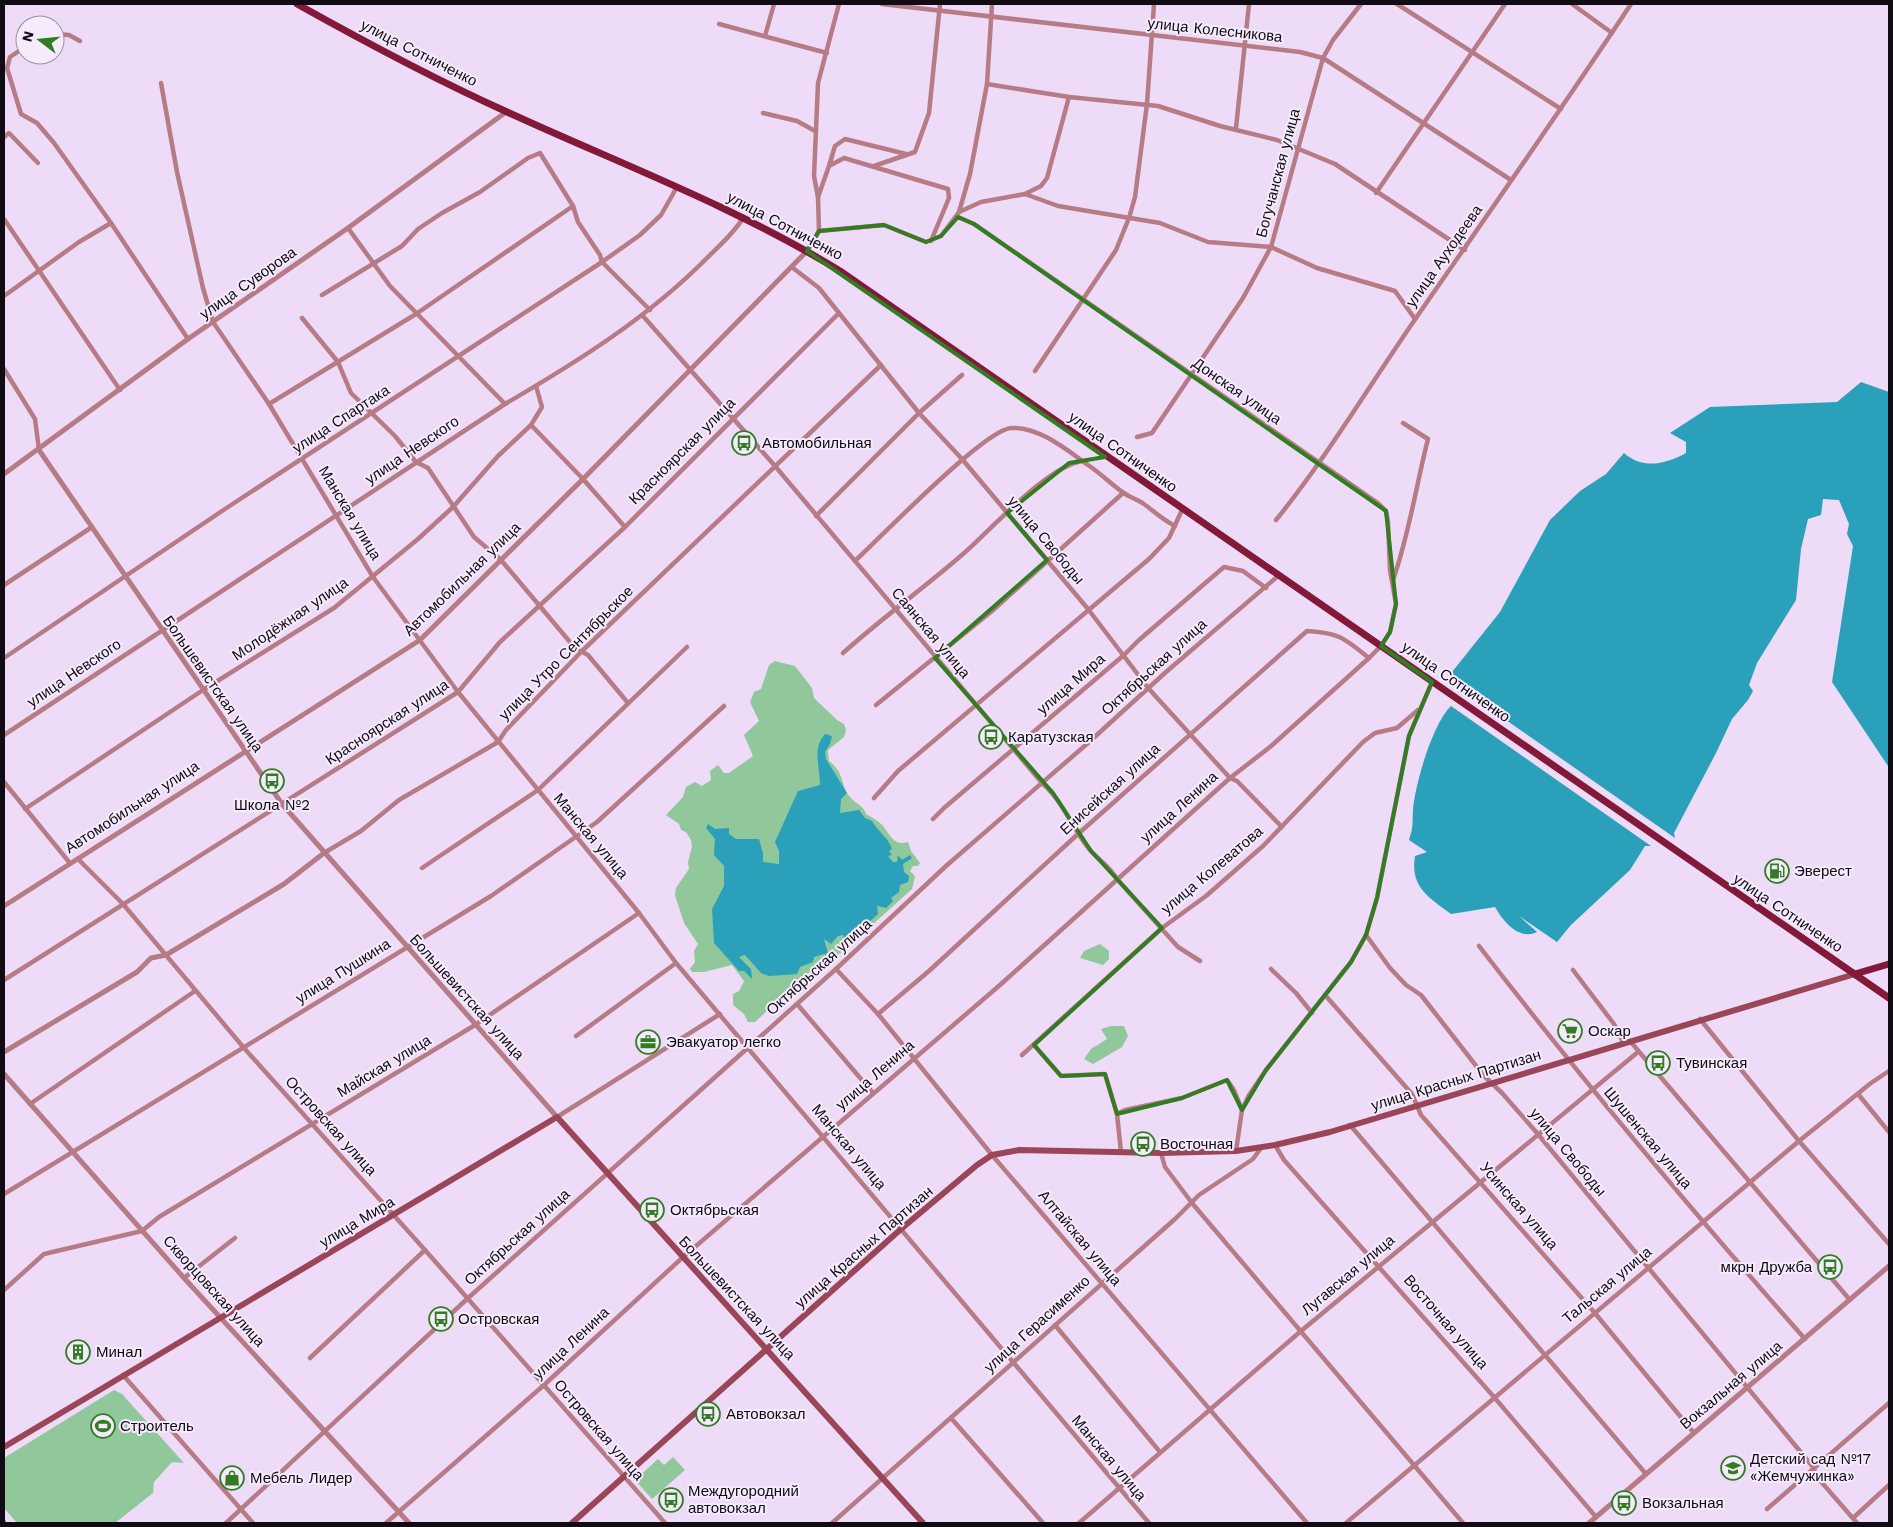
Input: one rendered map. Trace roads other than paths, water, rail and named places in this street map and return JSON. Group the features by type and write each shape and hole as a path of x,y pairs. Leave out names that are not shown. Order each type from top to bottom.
{"main road":[{"name":"улица Сотниченко","path":"297,4 396,57 506,112 677,187 807,251 900,312 1182,510 1889,998"},
{"path":"1855,974 1889,964"},
{"name":"улица Красных Партизан","path":"572,1523 901,1229 976,1165 992,1155 1019,1150 1160,1153 1236,1151 1275,1146 1855,974"},
{"name":"Большевистская улица","path":"557,1116 682,1258 767,1349 923,1523"},
{"name":"улица Мира","path":"4,1446 557,1116"}],"street":[{"path":"766,36 774,4"},
{"path":"807,251 819,231 818,197 814,176 818,83 840,4"},
{"name":"улица Колесникова","path":"882,4 1150,36 1244,45 1300,52 1323,58 1511,180"},
{"path":"874,166 915,152 929,112 940,4"},
{"path":"959,214 970,174 987,84 992,4"},
{"path":"1036,371 1116,250 1129,218 1135,197 1147,104 1150,36 1154,4"},
{"path":"1236,128 1249,4"},
{"name":"Богучанская улица","path":"1137,437 1152,433 1243,298 1271,247 1323,58 1333,40 1360,4"},
{"path":"1397,4 1472,54 1561,109"},
{"path":"1376,193 1505,4"},
{"path":"1572,4 1612,33"},
{"name":"улица Ауходеева","path":"1276,520 1319,463 1415,319 1465,250 1561,109 1630,4"},
{"path":"718,24 827,53"},
{"path":"65,35 80,41"},
{"path":"15,54 10,57 6,68 21,114 38,123 111,223 188,339"},
{"name":"Манская улица","path":"161,82 177,172 203,288 213,322 269,404 374,577 458,692 639,913 676,963 1149,1523"},
{"path":"987,84 1069,97 1158,106 1220,126 1236,128 1298,147 1335,164 1376,193 1465,250"},
{"path":"819,231 884,226 926,242 932,241 941,236 959,214 981,202 1025,194 1041,186 1046,178 1069,97"},
{"name":"улица Суворова","path":"4,474 188,339 348,228 506,112"},
{"path":"763,113 797,121 815,131"},
{"path":"4,137 9,133 38,163"},
{"path":"818,197 835,146 845,140 908,155"},
{"path":"322,295 402,246 418,229 442,213 480,192 504,173 528,158 540,153 573,206 578,222 600,255 602,262 650,310"},
{"path":"829,166 844,158 874,166 897,176 948,190 949,198 932,241"},
{"name":"улица Спартака","path":"4,658 301,459 602,262 661,215 677,187"},
{"path":"1025,194 1058,206 1160,223 1208,242 1271,247 1317,268 1395,291 1415,319"},
{"path":"269,404 416,314 573,206"},
{"name":"Донская улица","path":"959,214 1378,503 1386,511 1392,582 1396,604 1390,632 1381,646"},
{"name":"улица Невского","path":"4,735 416,462 643,316 698,267 736,228 743,218"},
{"path":"4,219 120,390"},
{"path":"4,296 40,272 79,242 111,223"},
{"path":"348,228 390,286 505,404"},
{"name":"Автомобильная улица","path":"4,906 244,750 420,640 793,268 807,251"},
{"name":"улица Свободы","path":"793,268 819,288 838,314 919,412 1088,609 1149,689 1230,778 1237,781 1282,826"},
{"name":"Красноярская улица","path":"4,980 458,692 480,669 500,642 625,527 838,314"},
{"name":"Саянская улица","path":"643,316 775,466 1042,783 1054,793 1078,834 1091,851 1112,870 1117,879 1178,947 1200,961"},
{"path":"302,318 338,362 351,394 395,436 416,462 428,468 474,537 501,560 575,648 588,655 628,703"},
{"name":"улица Утро Сентябрьское","path":"4,1052 137,972 151,958 166,955 284,884 324,853 362,832 399,800 498,742 506,730 581,652 881,365"},
{"path":"4,369 35,419 39,450"},
{"path":"816,516 919,412 962,375"},
{"name":"Молодёжная улица","path":"25,809 203,690 334,608 374,577 453,506 498,456 531,426 542,407 536,386"},
{"path":"1392,582 1403,552 1415,489 1428,439 1403,423"},
{"path":"531,426 583,479 625,527"},
{"path":"855,561 962,460 994,434 1009,428 1021,428 1043,436 1082,461 1123,493 1144,504 1163,520 1175,526"},
{"name":"Большевистская улица","path":"39,450 161,631 282,804 557,1116"},
{"path":"843,653 964,554 1007,513 1069,463 1082,461"},
{"path":"876,706 992,611 1123,493"},
{"path":"874,798 898,771 1149,559 1169,538 1182,510"},
{"path":"4,585 92,527"},
{"name":"улица Мира","path":"933,819 1124,656 1139,640 1224,567 1243,571 1266,588"},
{"name":"Октябрьская улица","path":"226,1523 607,1172 836,969 946,866 1149,689 1228,617 1266,588 1278,576"},
{"name":"Енисейская улица","path":"878,1014 929,971 1078,834 1307,631 1331,632 1346,640 1369,658"},
{"name":"улица Ленина","path":"386,1523 544,1386 682,1258 1000,985 1230,778 1270,747 1381,646"},
{"path":"422,868 538,790 687,647"},
{"path":"1236,1151 1242,1110 1266,1070 1351,962 1366,935 1377,898 1409,736 1418,710 1432,682"},
{"name":"улица Пушкина","path":"4,1194 244,1048 406,946 491,896 597,822 724,706"},
{"name":"улица Колеватова","path":"1022,1055 1162,928 1206,896 1264,846 1363,742 1376,732 1397,728 1418,710"},
{"path":"4,782 69,862"},
{"name":"Островская улица","path":"78,859 123,904 244,1048 394,1214 467,1300 665,1523"},
{"name":"Майская улица","path":"4,1290 44,1254 142,1231 159,1217 475,1025 639,913"},
{"name":"улица Свободы","path":"1366,935 1390,968 1406,985 1421,995 1491,1083 1537,1133 1748,1387 1813,1467 1817,1477 1857,1523"},
{"name":"Шушенская улица","path":"1479,946 1566,1059 1702,1222 1805,1340"},
{"path":"576,1036 676,963"},
{"name":"Алтайская улица","path":"836,969 878,1014 912,1059 992,1155 1208,1410 1223,1424 1307,1523"},
{"path":"1272,969 1296,993 1312,1013"},
{"path":"1573,970 1626,1041 1638,1052 1850,1300"},
{"path":"30,1104 195,991"},
{"name":"Усинская улица","path":"1325,996 1412,1094 1422,1115 1481,1180 1594,1312 1694,1433"},
{"path":"797,1004 873,1093"},
{"name":"улица Мира","path":"557,1116 720,1014"},
{"path":"1700,1019 1799,1141 1889,1244"},
{"path":"1034,1045 1061,1076 1104,1074 1117,1114 1121,1152"},
{"name":"Лугавская улица","path":"1079,1523 1301,1331 1537,1133 1638,1052"},
{"name":"Тальская улица","path":"1346,1523 1799,1141 1889,1071"},
{"name":"Скворцовская улица","path":"4,1074 184,1278 409,1523"},
{"path":"1117,1114 1125,1110 1182,1098 1227,1080 1234,1090 1242,1110"},
{"path":"1858,1094 1889,1132"},
{"path":"1350,1125 1646,1474"},
{"name":"Восточная улица","path":"1275,1146 1284,1160 1494,1397 1596,1517"},
{"name":"улица Герасименко","path":"832,1523 1192,1202 1224,1177 1253,1159 1261,1148"},
{"path":"1160,1153 1165,1167 1192,1202 1463,1523"},
{"path":"184,1278 236,1238"},
{"path":"310,1358 425,1250"},
{"name":"Вокзальная улица","path":"1589,1523 1805,1340 1889,1266"},
{"path":"1055,1325 1160,1452"},
{"path":"123,1376 253,1523"},
{"path":"1767,1509 1813,1467 1889,1403"},
{"path":"951,1418 1043,1523"},
{"path":"1853,1518 1889,1485"}],"water":[{"path":"1861,382 1889,392 1888,766 1832,682 1853,546 1847,534 1849,524 1839,500 1823,499 1821,515 1808,519 1801,549 1796,600 1757,663 1749,685 1753,691 1732,719 1674,833 1675,838 1456,685 1452,672 1500,612 1550,520 1580,491 1606,474 1624,453 1639,462 1655,464 1671,460 1686,453 1686,442 1670,433 1710,407 1837,402"},
{"path":"1451,706 1651,846 1645,846 1630,870 1571,925 1557,942 1519,916 1537,932 1524,934 1518,932 1502,918 1495,907 1451,914 1428,896 1418,883 1414,867 1415,856 1427,852 1409,840 1412,828 1414,799 1426,755 1444,714"},
{"path":"825,734 832,736 825,752 826,759 847,793 841,799 840,813 859,810 865,818 872,821 890,845 892,849 889,851 892,855 888,856 893,862 897,862 898,855 902,860 910,855 912,858 903,864 904,872 909,876 908,882 900,885 899,892 891,898 893,901 886,908 877,906 878,914 846,943 843,935 838,936 831,944 824,939 828,953 814,957 813,962 800,967 797,974 769,976 761,973 745,955 739,957 751,969 752,979 744,971 739,971 714,943 712,909 724,886 724,866 714,855 715,839 706,828 708,824 715,829 729,828 729,834 736,839 759,839 763,853 763,862 779,864 779,851 775,842 798,791 820,785 818,752 821,739"}],"place":[{"name":"Автомобильная","path":"744,443"},
{"name":"Каратузская","path":"991,737"},
{"name":"Школа №2","path":"272,781"},
{"name":"Эверест","path":"1777,871"},
{"name":"Оскар","path":"1570,1031"},
{"name":"Эвакуатор легко","path":"648,1042"},
{"name":"Тувинская","path":"1658,1063"},
{"name":"Восточная","path":"1143,1144"},
{"name":"Октябрьская","path":"652,1210"},
{"name":"мкрн Дружба","path":"1830,1267"},
{"name":"Островская","path":"441,1319"},
{"name":"Минал","path":"78,1352"},
{"name":"Автовокзал","path":"708,1414"},
{"name":"Строитель","path":"103,1426"},
{"name":"Детский сад №17 «Жемчужинка»","path":"1733,1468"},
{"name":"Мебель Лидер","path":"232,1478"},
{"name":"Междугородний автовокзал","path":"671,1500"},
{"name":"Вокзальная","path":"1624,1503"}]}
